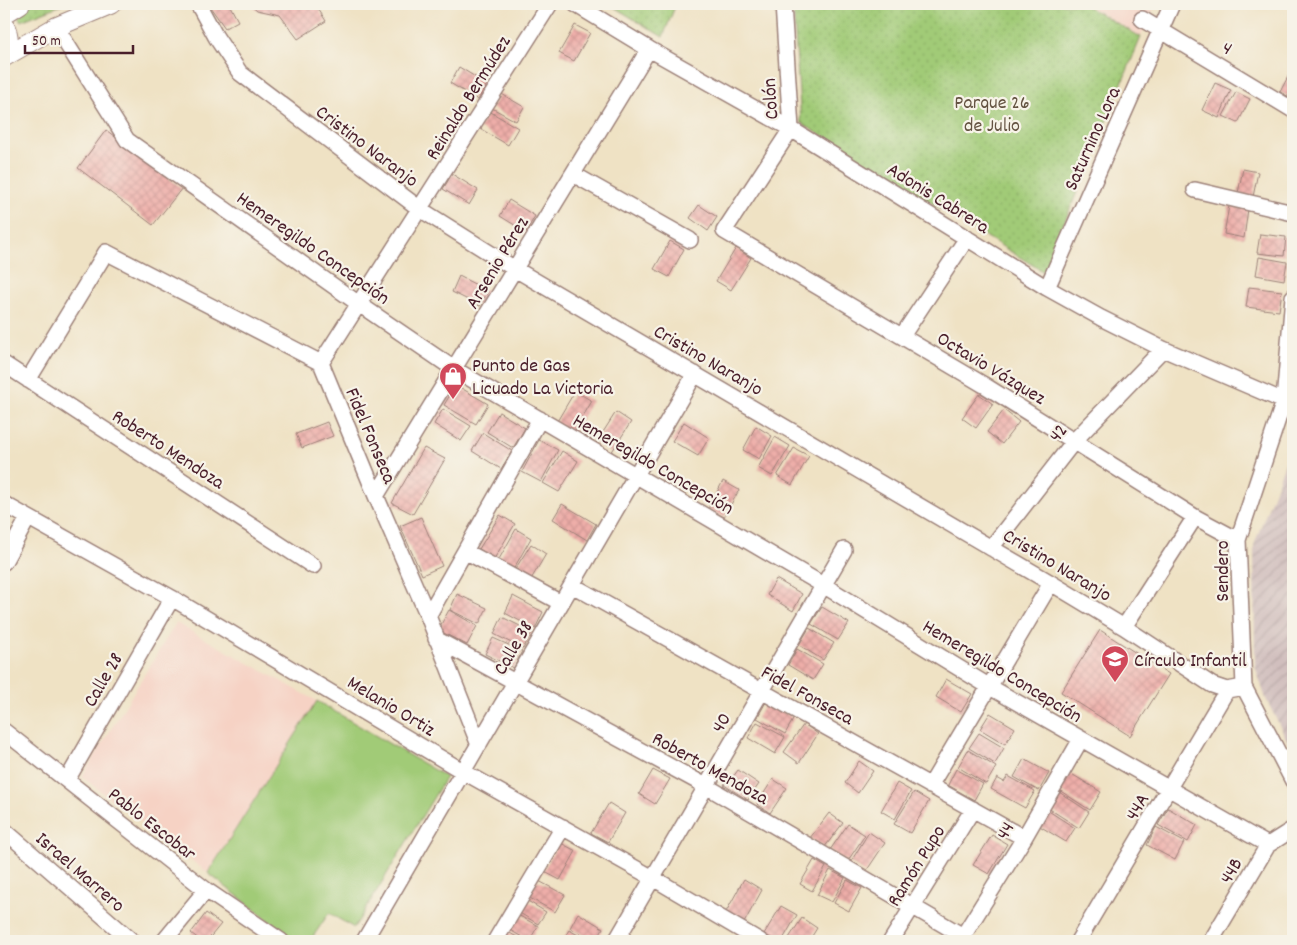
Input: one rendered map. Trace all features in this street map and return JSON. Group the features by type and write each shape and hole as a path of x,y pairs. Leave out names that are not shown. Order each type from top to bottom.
{"main road":[{"path":"4,14 20,4"},
{"path":"4,56 56,27 111,4"},
{"path":"4,25 9,43 4,56"}],"street":[{"name":"Cristino Naranjo","path":"198,4 216,37 240,73 420,209 515,269 1051,583 1124,627 1212,685 1227,690"},
{"name":"Reinaldo Bermúdez","path":"321,363 550,4"},
{"name":"Adonis Cabrera","path":"575,4 650,49 792,129 1047,288 1163,349 1289,403"},
{"name":"Colón","path":"724,231 792,129 783,4"},
{"name":"Saturnino Lora","path":"1047,288 1172,4"},
{"name":"4","path":"1142,19 1293,110"},
{"name":"Hemeregildo Concepción","path":"56,27 127,140 359,304 454,368 823,585 990,687 1268,845"},
{"name":"Arsenio Pérez","path":"376,496 650,49"},
{"path":"573,174 690,240"},
{"path":"1195,190 1293,213"},
{"name":"Octavio Vázquez","path":"724,231 1075,440 1196,517 1238,540"},
{"path":"902,336 968,238"},
{"path":"28,380 106,252 321,363"},
{"name":"Sendero","path":"1293,296 1289,403 1238,540 1244,687 1293,780"},
{"name":"42","path":"991,548 1075,440 1163,349"},
{"name":"Fidel Fonseca","path":"321,363 428,616 479,745"},
{"name":"Roberto Mendoza","path":"4,364 313,566"},
{"name":"Calle 38","path":"364,941 695,374"},
{"path":"428,616 540,419"},
{"name":"Melanio Ortiz","path":"4,504 172,598 464,772 760,941"},
{"path":"1124,627 1196,517"},
{"path":"4,562 28,518"},
{"name":"40","path":"616,941 844,550"},
{"path":"465,551 561,603"},
{"path":"930,786 1051,583"},
{"name":"Fidel Fonseca","path":"572,585 1024,838"},
{"name":"Calle 28","path":"66,780 172,598"},
{"name":"Roberto Mendoza","path":"436,639 706,786 913,906 962,939"},
{"path":"1227,690 1244,687"},
{"name":"44A","path":"1078,941 1227,690"},
{"name":"Pablo Escobar","path":"4,731 206,890 282,941"},
{"name":"44","path":"962,939 1024,838 1081,739"},
{"name":"Ramón Pupo","path":"891,941 973,809"},
{"path":"495,941 563,827"},
{"name":"44B","path":"1211,941 1268,845 1293,829"},
{"name":"Israel Marrero","path":"4,830 132,941"},
{"path":"164,941 206,890"}],"shaded area":[{"path":"1085,4 1156,4 1141,36"},
{"path":"1293,442 1293,752 1266,699 1255,666 1254,545"},
{"path":"176,623 317,701 208,873 82,777"}],"green space":[{"path":"31,4 64,4 21,21 18,17"},
{"path":"609,4 676,4 663,37"},
{"name":"Parque 26 de Julio","path":"793,4 1083,4 1141,37 1044,272 801,123"},
{"path":"317,701 446,777 354,928 329,913 310,941 295,941 208,873"}],"building":[{"path":"208,4 229,4 238,21 225,28"},
{"path":"250,4 315,4 326,21 298,39 280,15 257,10"},
{"path":"575,25 590,33 574,61 559,53"},
{"path":"459,67 487,84 478,100 450,83"},
{"path":"1293,67 1293,99 1280,92"},
{"path":"1215,83 1231,90 1219,118 1202,110"},
{"path":"1236,92 1250,99 1238,123 1223,116"},
{"path":"500,93 524,107 516,121 492,108"},
{"path":"489,111 518,128 508,145 479,128"},
{"path":"106,130 182,188 153,225 78,168"},
{"path":"1243,169 1258,172 1253,197 1238,193"},
{"path":"452,174 478,190 469,205 443,189"},
{"path":"509,200 535,216 526,232 500,216"},
{"path":"699,205 717,217 708,231 690,218"},
{"path":"1229,206 1248,209 1244,238 1224,234"},
{"path":"1260,234 1286,237 1284,256 1257,253"},
{"path":"670,241 684,249 669,277 654,269"},
{"path":"736,248 751,258 731,290 716,281"},
{"path":"1259,257 1287,262 1284,280 1256,275"},
{"path":"459,276 488,291 480,306 452,292"},
{"path":"1249,287 1282,291 1279,311 1246,307"},
{"path":"456,385 488,404 476,424 444,405"},
{"path":"575,391 592,401 573,433 556,423"},
{"path":"979,394 993,404 976,428 962,418"},
{"path":"443,409 471,426 461,441 434,424"},
{"path":"1004,410 1019,422 1002,444 987,432"},
{"path":"499,412 525,428 513,448 487,432"},
{"path":"616,412 631,422 611,453 596,443"},
{"path":"327,422 333,436 302,448 296,434"},
{"path":"684,422 709,438 698,456 672,441"},
{"path":"756,426 772,436 759,459 743,450"},
{"path":"483,433 512,451 501,469 472,451"},
{"path":"775,437 790,446 772,476 758,468"},
{"path":"539,440 558,450 541,482 522,472"},
{"path":"424,448 445,459 413,514 392,503"},
{"path":"794,448 809,456 792,485 777,476"},
{"path":"562,451 578,461 559,492 543,483"},
{"path":"723,481 739,490 724,517 708,509"},
{"path":"562,504 596,524 587,540 553,519"},
{"path":"500,515 515,524 494,559 479,549"},
{"path":"421,517 442,566 422,575 400,526"},
{"path":"516,529 531,538 513,570 498,561"},
{"path":"531,544 546,554 530,581 514,571"},
{"path":"776,579 802,594 793,611 767,595"},
{"path":"457,594 487,608 479,624 450,610"},
{"path":"513,596 543,612 535,629 505,613"},
{"path":"822,607 849,623 838,640 811,624"},
{"path":"449,610 477,626 467,645 438,630"},
{"path":"502,617 532,632 523,649 494,634"},
{"path":"809,628 834,643 823,660 799,645"},
{"name":"Círculo Infantil","path":"1100,630 1169,674 1130,736 1061,692"},
{"path":"493,638 522,651 514,668 485,654"},
{"path":"797,649 823,664 813,680 788,665"},
{"path":"946,679 972,694 961,712 936,697"},
{"path":"766,702 794,718 785,734 757,718"},
{"path":"990,713 1015,728 1005,744 980,729"},
{"path":"757,722 785,737 775,754 748,738"},
{"path":"804,724 818,734 799,763 784,752"},
{"path":"979,733 1004,748 995,764 969,748"},
{"path":"968,750 996,767 986,784 958,767"},
{"path":"1024,759 1049,773 1039,791 1014,777"},
{"path":"859,761 873,771 858,793 845,783"},
{"path":"956,769 983,784 974,800 948,785"},
{"path":"653,770 670,779 655,804 639,794"},
{"path":"738,770 759,784 748,800 724,785 730,775 733,777"},
{"path":"1070,773 1101,792 1090,810 1059,790"},
{"path":"1008,776 1035,791 1025,808 991,789 997,778 1004,782"},
{"path":"773,779 787,788 770,813 757,804"},
{"path":"897,783 911,791 895,819 881,811"},
{"path":"914,792 929,801 910,833 894,824"},
{"path":"1059,792 1089,812 1079,828 1048,808"},
{"path":"609,803 625,813 608,842 591,833"},
{"path":"1168,808 1197,825 1188,842 1158,825"},
{"path":"1047,810 1075,828 1066,842 1038,825"},
{"path":"829,813 843,823 824,848 810,838"},
{"path":"848,824 865,835 847,862 830,850"},
{"path":"1156,827 1184,842 1175,860 1147,845"},
{"path":"869,832 885,843 865,873 850,863"},
{"path":"992,835 1007,844 989,874 973,865"},
{"path":"559,842 576,851 560,880 543,871"},
{"path":"814,860 826,867 812,891 800,884"},
{"path":"830,870 845,878 832,902 817,895"},
{"path":"744,879 762,890 744,923 726,912"},
{"path":"537,880 565,895 555,912 528,897"},
{"path":"847,880 862,888 849,911 834,903"},
{"path":"526,900 546,912 538,924 518,912"},
{"path":"781,906 797,915 782,941 777,941 764,934"},
{"path":"206,913 221,924 207,941 201,941 191,933"},
{"path":"578,913 603,928 596,941 570,928"},
{"path":"516,914 538,926 529,941 508,929"},
{"path":"802,918 817,928 809,941 787,941"},
{"path":"569,930 589,941 562,941"},
{"path":"508,932 524,941 503,941"}],"place":[{"name":"Punto de Gas Licuado La Victoria","path":"453,400"},
{"name":"Círculo Infantil","path":"1115,683"}]}
